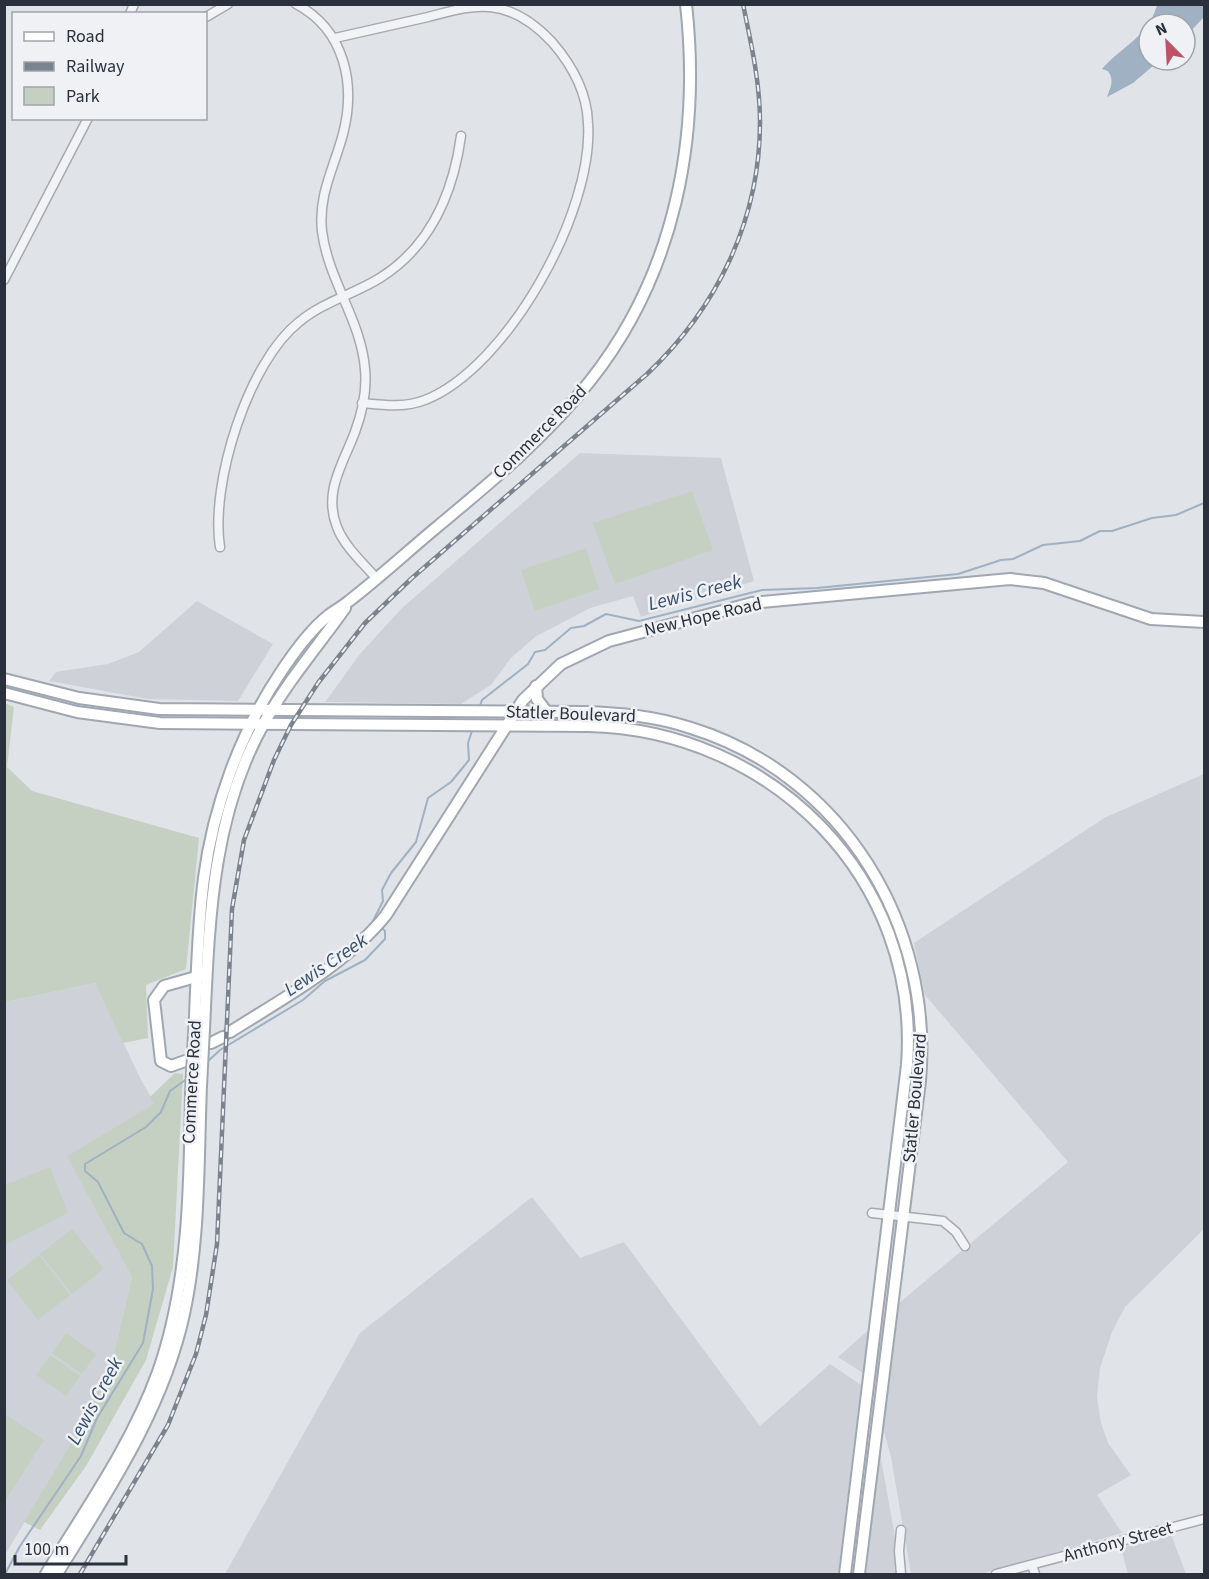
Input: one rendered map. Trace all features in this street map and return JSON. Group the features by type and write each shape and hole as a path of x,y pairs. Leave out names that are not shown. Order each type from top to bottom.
{"main road":[{"name":"Commerce Road","path":"258,725 259,710 281,672 318,626 473,496 544,432 591,380 629,323 663,246 677,201 684,162 691,88 686,4"},
{"name":"New Hope Road","path":"212,1044 345,956 379,925 502,726 536,686 567,660 609,641 736,606 760,602 1019,579 1054,586 1151,619 1204,622"},
{"name":"Commerce Road","path":"57,1575 142,1431 164,1382 178,1337 193,1257 201,1086 200,909 210,842 228,780 258,725 272,710 300,666 349,601"},
{"name":"Statler Boulevard","path":"4,679 67,696 121,705 180,710 546,711 623,713 648,717 692,728 733,744 777,769 810,795 840,826 863,855 884,890 900,924 914,970 920,1007 921,1071 859,1575"},
{"path":"536,686 537,699 546,711"},
{"name":"Statler Boulevard","path":"4,693 50,706 126,720 258,725 625,728 664,735 699,745 742,765 782,791 816,820 841,849 866,885 896,957 906,1005 907,1065 845,1575"},
{"path":"474,726 482,730 489,745"},
{"path":"185,1061 171,1066 161,1060 154,1016 154,1000 164,986 201,975"},
{"name":"Commerce Road","path":"46,1575 119,1454 144,1405 164,1353 177,1303 183,1257 191,1093 199,1032"}],"street":[{"path":"207,16 228,4"},
{"path":"296,4 315,16 335,38 345,68 347,106 343,133 325,186 321,216 328,262 361,345 365,370 362,403 355,433 337,474 332,506 342,537 376,578"},
{"path":"335,38 464,9 492,7 508,11 535,26 563,55 581,87 588,122 587,157 566,229 546,271 509,328 474,365 437,395 406,405 362,403"},
{"path":"4,280 86,120"},
{"path":"220,547 217,527 224,482 237,427 260,371 276,344 300,321 379,278 398,264 426,234 437,219 453,182 461,136"},
{"path":"872,1213 942,1221 950,1225 965,1246"},
{"name":"Anthony Street","path":"996,1575 1204,1519"},
{"path":"901,1575 899,1551 902,1530"},
{"path":"1032,1565 1035,1575"}],"shaded area":[{"path":"580,453 721,458 754,581 641,617 633,596 590,608 535,637 511,658 491,685 461,704 325,702 360,654 401,609"},
{"path":"197,601 273,644 238,701 148,699 49,681 56,672 108,664 139,652"},
{"path":"1204,774 1204,1229 1125,1307 1112,1332 1100,1368 1097,1397 1101,1423 1108,1443 1131,1475 1097,1495 1122,1533 981,1574 911,1574 891,1457 883,1428 888,1389 838,1357 1068,1162 925,995 914,943 1104,818"},
{"path":"95,983 141,1080 155,1104 68,1156 132,1277 113,1357 86,1418 5,1555 5,1002"},
{"path":"532,1197 580,1258 624,1242 760,1426 830,1364 861,1385 838,1574 225,1574 360,1333"},
{"path":"880,1453 901,1571 900,1574 866,1574"},
{"path":"1171,1534 1186,1574 1128,1574 1121,1548"}],"green space":[{"path":"692,491 713,550 615,584 593,523"},
{"path":"586,548 599,589 535,611 521,570"},
{"path":"5,703 14,707 7,767 32,791 199,838 186,969 146,985 148,1038 123,1043 95,983 5,1002"},
{"path":"175,1073 183,1074 173,1267 146,1360 86,1466 40,1530 24,1522 86,1418 113,1357 132,1277 67,1156 154,1104 150,1097"},
{"path":"50,1167 68,1213 5,1245 5,1185"},
{"path":"72,1229 104,1269 72,1294 40,1254"},
{"path":"39,1255 70,1295 38,1320 7,1280"},
{"path":"66,1333 96,1354 82,1374 52,1353"},
{"path":"50,1355 80,1376 66,1396 36,1375"},
{"path":"5,1414 44,1440 5,1501"}],"water":[{"path":"1157,5 1204,5 1204,17 1197,24 1197,12 1154,12"},
{"path":"1137,37 1137,72 1146,72 1133,83 1107,97 1111,78 1108,71 1102,69"}],"waterway":[{"name":"Lewis Creek","path":"479,708 482,700 528,664 535,652 545,650 571,628 584,626 606,614 639,621 762,590 817,588 958,574 1001,560 1013,559 1043,545 1080,541 1100,531 1112,531 1152,518 1176,515 1204,503"},
{"name":"Lewis Creek","path":"375,923 373,921 383,901 382,890 391,873 416,842 428,798 451,782 469,760 468,743 473,728"},
{"name":"Lewis Creek","path":"206,1063 220,1050 303,1000 325,981 365,960 385,939 385,931 380,926"},
{"name":"Lewis Creek","path":"5,1574 20,1546 81,1456 97,1418 143,1343 153,1289 152,1266 142,1244 124,1233 98,1182 85,1171 85,1164 146,1127 161,1112 170,1091 188,1078"}],"railway":[{"path":"80,1574 168,1425 196,1354 206,1315 217,1244 232,909 244,840 274,760 291,725 318,683 365,623 412,578 647,374 694,321 714,291 743,227 758,158 760,122 758,92 755,63 743,4"}]}
